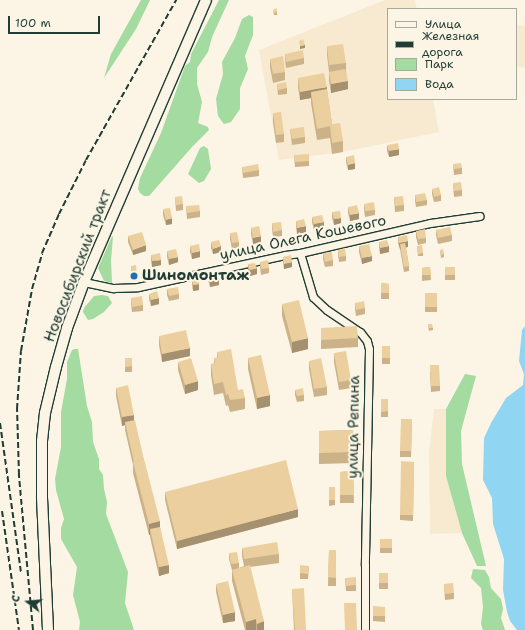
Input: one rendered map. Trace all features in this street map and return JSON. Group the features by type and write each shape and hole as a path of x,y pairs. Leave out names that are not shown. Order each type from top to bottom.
{"main road":[{"name":"Новосибирский тракт","path":"48,630 42,496 43,434 45,413 56,367 67,328 84,282 206,0"}],"street":[{"name":"улица Олега Кошевого","path":"84,282 113,288 138,287 285,255 300,254 430,223 480,216"},
{"name":"улица Репина","path":"300,254 314,297 327,310 360,332 369,349 365,630"}],"shaded area":[{"path":"385,0 415,0 417,8 387,8 387,100 433,100 439,132 343,152 279,160 259,50"},
{"path":"517,25 525,26 525,68 517,66"},
{"path":"434,409 446,409 446,476 462,533 430,534 429,452"}],"green space":[{"path":"141,0 150,0 136,29 104,78 111,54"},
{"path":"219,0 229,0 212,37 208,52 197,68 197,84 202,102 198,123 208,127 209,130 149,196 144,196 138,189 140,178 161,133 185,66 190,62 191,54"},
{"path":"249,15 253,17 253,35 245,56 248,69 240,88 240,109 231,122 224,124 218,116 216,99 223,74 222,62 235,38 242,19"},
{"path":"204,146 208,149 211,169 204,181 199,183 188,174 200,148"},
{"path":"112,236 112,283 104,281 98,268"},
{"path":"94,296 108,296 112,303 104,312 93,319 88,320 83,312 84,308"},
{"path":"78,349 87,406 92,422 93,442 99,459 99,469 103,475 107,502 106,514 128,572 125,603 134,630 79,630 80,622 73,595 77,567 61,539 61,528 64,519 56,490 55,479 61,447 61,412 67,379 67,362 72,350"},
{"path":"465,374 476,376 461,431 462,464 486,566 477,566 462,533 446,476 446,409"},
{"path":"473,569 485,570 489,577 491,588 501,599 503,609 501,618 505,630 483,630 481,624 483,607 481,588 471,578"}],"water":[{"path":"525,326 525,630 517,630 510,621 507,612 503,590 504,559 493,524 492,498 483,480 484,438 506,398 523,385 524,374 519,361 522,330"}],"building":[{"path":"277,8 277,12 274,13 273,10"},
{"path":"303,39 305,45 300,46 299,41"},
{"path":"343,44 346,63 329,65 327,46"},
{"path":"303,50 304,58 286,62 285,54"},
{"path":"283,56 285,72 273,74 270,59"},
{"path":"345,69 348,81 331,84 329,72"},
{"path":"324,73 327,87 300,92 298,78"},
{"path":"286,82 287,88 278,90 277,84"},
{"path":"327,89 332,124 340,123 343,141 332,143 330,126 317,129 311,92"},
{"path":"281,112 284,134 276,135 273,113"},
{"path":"304,127 305,137 292,139 290,129"},
{"path":"398,143 399,149 389,151 387,145"},
{"path":"309,154 309,161 295,162 294,155"},
{"path":"354,155 355,163 348,165 346,157"},
{"path":"461,163 462,168 454,169 453,164"},
{"path":"258,164 259,170 243,173 242,167"},
{"path":"461,182 462,190 454,191 453,183"},
{"path":"439,187 441,195 434,197 432,189"},
{"path":"425,193 427,200 416,202 415,195"},
{"path":"182,196 183,204 176,205 175,197"},
{"path":"403,196 404,205 395,206 394,197"},
{"path":"374,202 375,210 365,211 364,204"},
{"path":"199,205 200,211 187,213 186,206"},
{"path":"357,205 359,213 350,215 348,207"},
{"path":"170,208 172,218 166,220 163,209"},
{"path":"340,211 341,218 334,219 332,212"},
{"path":"322,215 324,222 314,224 312,217"},
{"path":"304,219 306,226 297,228 296,221"},
{"path":"281,222 282,230 273,232 272,223"},
{"path":"259,226 261,236 253,238 251,228"},
{"path":"450,227 452,235 438,238 436,230"},
{"path":"425,229 426,238 418,239 416,231"},
{"path":"142,232 146,245 133,250 128,236"},
{"path":"237,232 239,242 232,243 230,233"},
{"path":"407,235 408,241 399,243 398,237"},
{"path":"219,240 221,246 213,249 211,242"},
{"path":"387,240 389,246 380,248 379,242"},
{"path":"405,243 409,266 404,267 400,244"},
{"path":"199,244 200,251 192,253 190,246"},
{"path":"369,244 372,256 362,258 359,246"},
{"path":"422,245 423,253 418,254 417,246"},
{"path":"345,248 346,256 339,257 338,250"},
{"path":"176,249 178,257 169,259 167,251"},
{"path":"443,249 444,254 441,255 440,250"},
{"path":"332,252 333,260 325,262 323,253"},
{"path":"160,253 161,260 152,261 151,255"},
{"path":"291,255 292,262 284,264 283,257"},
{"path":"268,260 269,268 261,269 260,262"},
{"path":"255,263 257,268 250,270 248,264"},
{"path":"136,265 137,275 132,275 131,266"},
{"path":"430,267 431,275 422,275 422,268"},
{"path":"445,267 455,267 455,275 445,275"},
{"path":"217,272 219,279 210,281 208,275"},
{"path":"198,277 199,284 193,285 192,278"},
{"path":"381,283 389,284 389,293 381,293"},
{"path":"178,287 179,294 169,296 167,289"},
{"path":"157,291 159,298 151,300 149,294"},
{"path":"425,293 437,293 437,307 425,307"},
{"path":"142,296 143,305 132,307 131,298"},
{"path":"299,300 308,338 292,342 282,304"},
{"path":"364,301 365,308 356,310 355,303"},
{"path":"428,324 432,324 433,328 429,328"},
{"path":"357,326 358,338 321,340 321,328"},
{"path":"186,330 190,348 162,354 159,336"},
{"path":"382,346 390,346 390,358 382,358"},
{"path":"231,349 238,390 243,389 245,398 230,400 228,394 226,395 223,382 214,384 211,364 215,363 214,358 218,357 217,352"},
{"path":"346,351 351,380 339,382 334,353"},
{"path":"261,355 270,395 257,398 248,358"},
{"path":"125,358 132,358 132,366 125,367"},
{"path":"191,358 198,381 185,385 178,362"},
{"path":"321,358 327,387 314,389 309,361"},
{"path":"430,365 439,365 440,386 431,386"},
{"path":"128,385 134,415 122,417 116,388"},
{"path":"303,388 304,395 297,396 295,390"},
{"path":"381,399 388,399 388,411 381,412"},
{"path":"401,419 412,419 411,451 400,451"},
{"path":"135,420 144,459 134,462 125,422"},
{"path":"353,430 354,452 319,453 319,431"},
{"path":"144,459 160,521 149,524 133,462"},
{"path":"286,460 298,509 177,541 165,492"},
{"path":"401,461 414,462 413,515 400,515"},
{"path":"353,471 354,495 340,495 340,472"},
{"path":"329,487 335,487 335,500 329,500"},
{"path":"160,527 169,565 159,567 150,529"},
{"path":"380,539 392,539 392,548 380,548"},
{"path":"277,542 279,554 244,559 242,548"},
{"path":"329,550 336,550 336,578 328,577"},
{"path":"237,552 239,563 231,564 229,553"},
{"path":"250,565 264,621 257,624 256,619 246,622 232,570"},
{"path":"300,565 309,566 308,574 300,573"},
{"path":"379,573 388,573 388,583 379,583"},
{"path":"356,577 356,585 346,586 345,578"},
{"path":"228,581 235,612 223,615 216,584"},
{"path":"453,583 454,593 445,594 444,584"},
{"path":"304,588 306,630 295,630 292,589"},
{"path":"344,603 356,603 357,630 345,630"},
{"path":"373,606 385,607 385,616 373,616"}],"railway":[{"path":"33,630 19,475 17,409 21,351 32,289 42,253 59,214 86,160 176,0"},
{"path":"0,423 21,572"},
{"path":"2,511 19,630"}],"place":[{"name":"Шиномонтаж","path":"134,276"}]}
